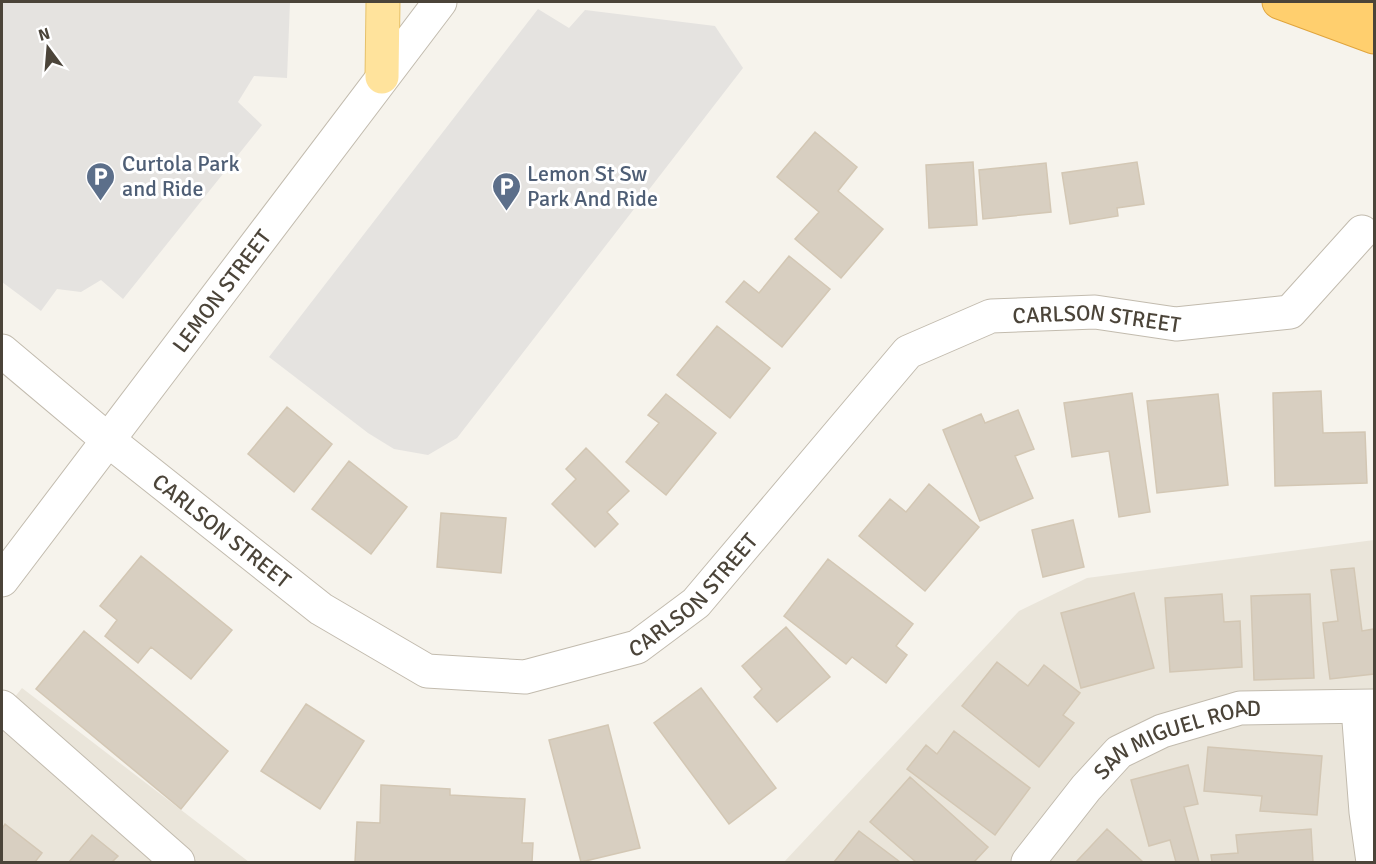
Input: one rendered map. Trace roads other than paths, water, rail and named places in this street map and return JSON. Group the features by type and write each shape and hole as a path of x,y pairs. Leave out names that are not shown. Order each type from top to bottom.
{"highway":[{"path":"1279,2 1374,37"},
{"path":"1326,2 1374,5"}],"main road":[{"path":"382,77 383,2"}],"street":[{"name":"LEMON STREET","path":"2,580 440,2"},
{"name":"CARLSON STREET","path":"2,351 108,440 321,609 427,672 525,677 637,647 696,603 908,352 991,316 1095,312 1176,324 1290,312 1362,232"},
{"path":"2,707 178,862"},
{"path":"1366,707 1366,812 1373,862"},
{"name":"SAN MIGUEL ROAD","path":"1028,862 1086,788 1119,752 1162,731 1240,708 1366,707"}],"place":[{"name":"Curtola Park and Ride","path":"101,202"},
{"name":"Lemon St Sw Park And Ride","path":"506,212"}]}
